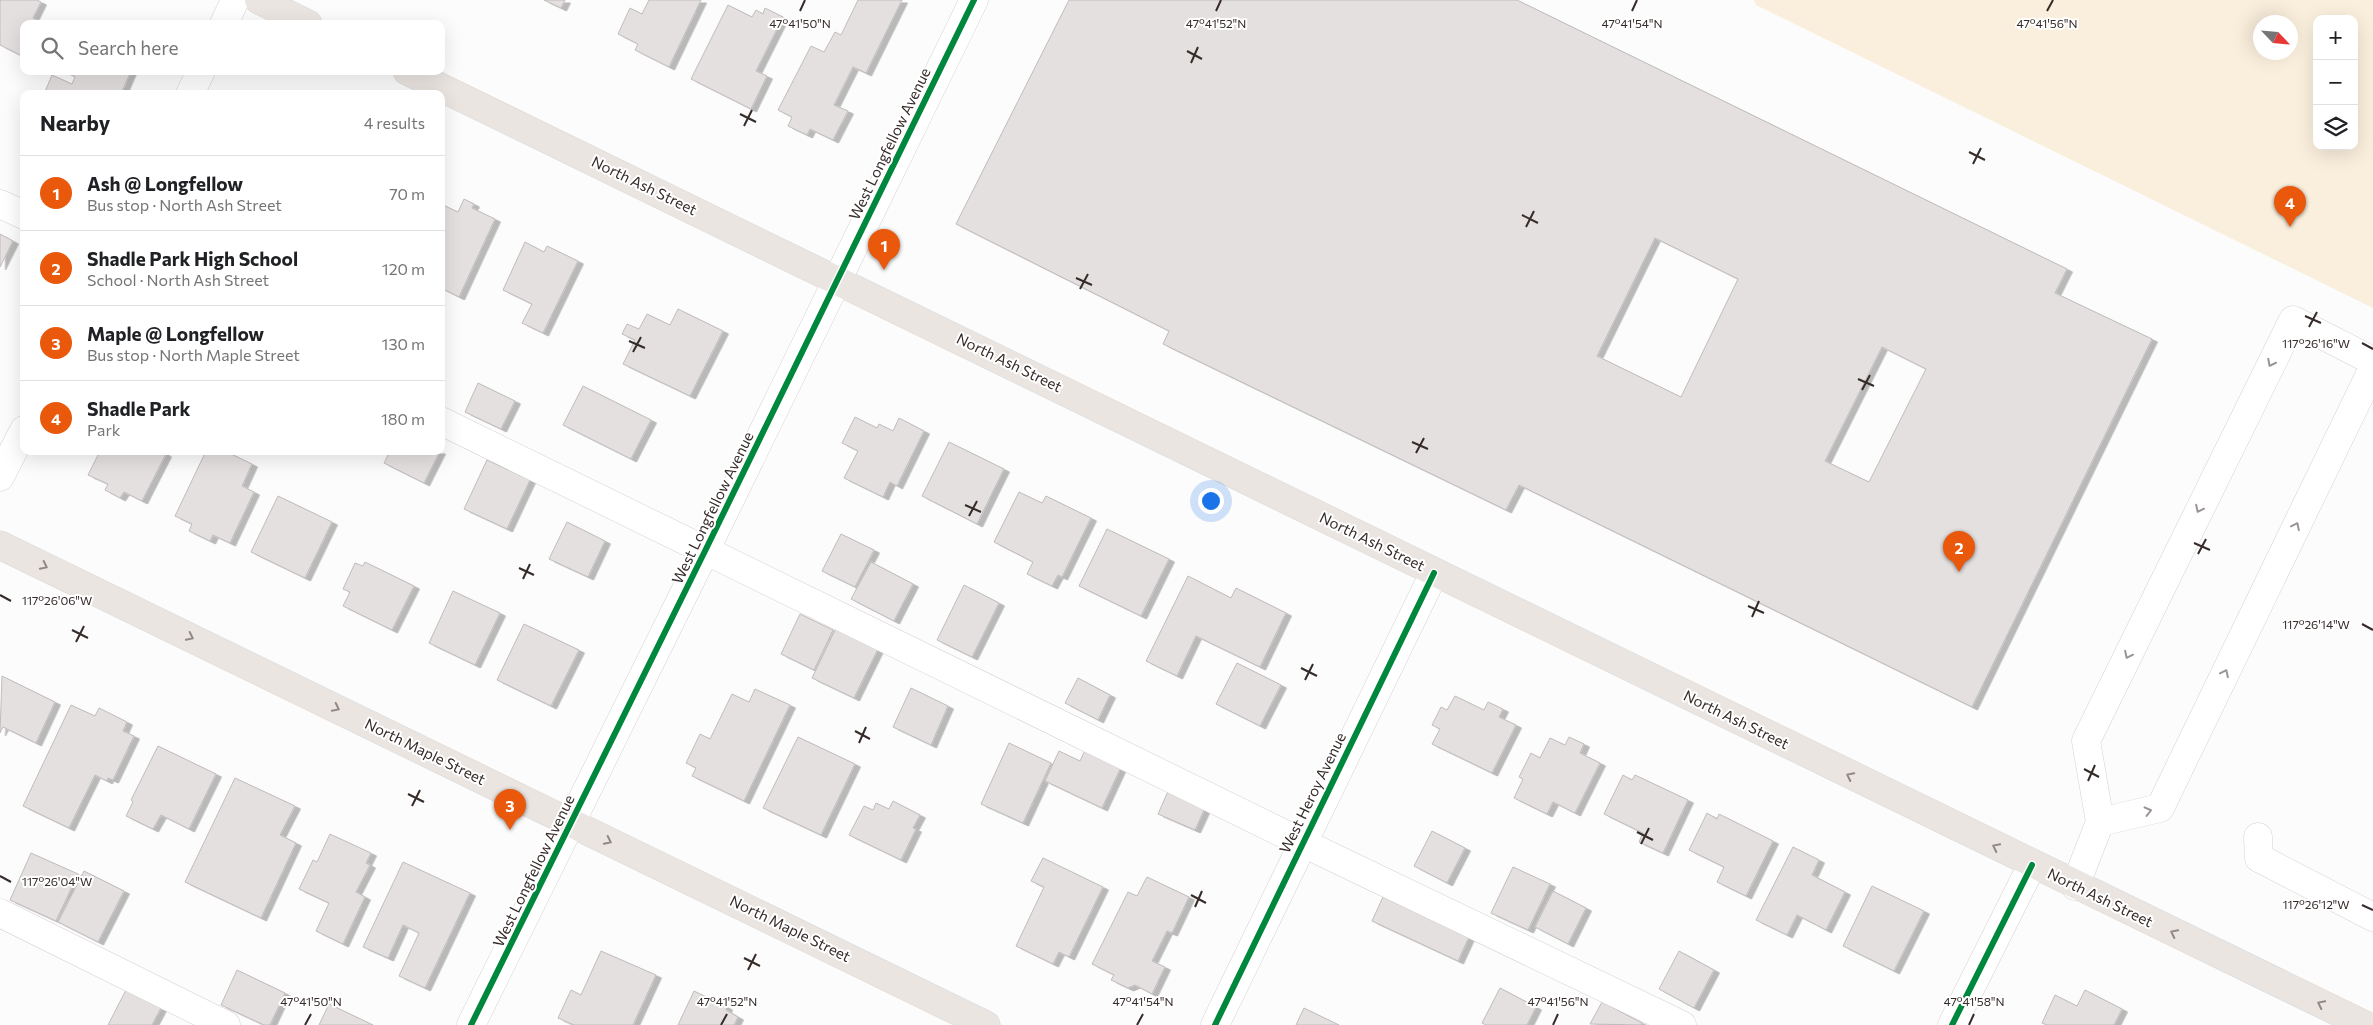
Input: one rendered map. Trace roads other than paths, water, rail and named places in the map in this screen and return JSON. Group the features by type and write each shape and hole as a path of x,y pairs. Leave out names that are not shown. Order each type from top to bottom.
{"main road":[{"path":"259,0 300,20"},
{"name":"North Ash Street","path":"415,75 838,279 1434,573 2364,1025"},
{"name":"North Maple Street","path":"0,545 986,1025"}],"street":[{"path":"226,20 236,0"},
{"name":"West Longfellow Avenue","path":"471,1025 974,0"},
{"path":"192,90 199,75"},
{"path":"0,204 20,213"},
{"path":"2075,886 2100,822 2086,741 2293,320 2373,361"},
{"path":"2100,822 2160,808 2373,368"},
{"path":"445,423 1303,843 1682,1025"},
{"path":"0,477 20,438"},
{"name":"West Heroy Avenue","path":"1215,1025 1434,573"},
{"path":"2258,837 2259,858 2373,917"},
{"path":"1952,1025 2032,865"},
{"path":"0,913 226,1025"}],"place":[{"name":"Shadle Park","path":"2290,227"},
{"name":"Ash @ Longfellow","path":"884,270"},
{"name":"Shadle Park High School","path":"1959,572"},
{"name":"Maple @ Longfellow","path":"510,830"}]}
